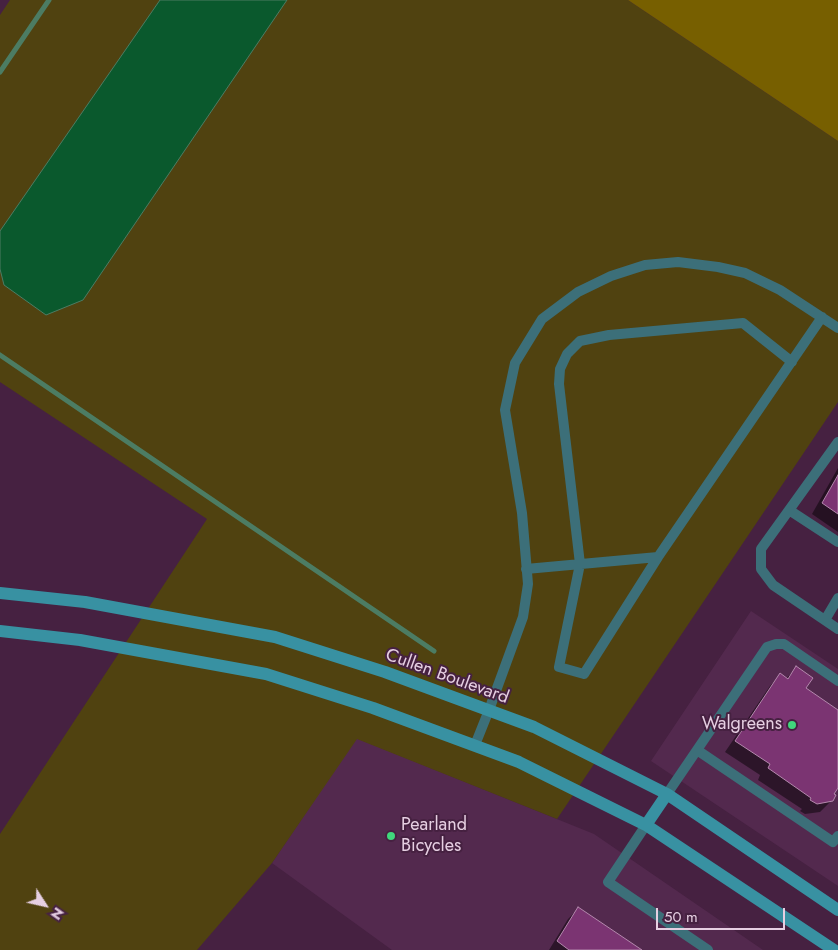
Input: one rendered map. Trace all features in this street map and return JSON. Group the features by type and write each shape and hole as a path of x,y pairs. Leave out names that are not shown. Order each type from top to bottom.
{"main road":[{"name":"Cullen Boulevard","path":"0,593 85,602 275,637 385,672 534,727 667,794 838,910"},
{"path":"0,631 80,640 266,674 373,708 475,745 519,762 646,825 834,950"},
{"path":"646,825 667,794"}],"lane":[{"path":"475,745 523,617 528,584 522,512 505,410 515,363 542,319 578,292 611,276 645,265 678,262 718,267 745,274 780,290 838,328"},
{"path":"792,362 743,323 609,335 580,341 567,354 560,369 559,384 580,564 559,666 584,674 658,557 792,362 822,317"},
{"path":"838,442 761,549 762,569 773,585 838,629"},
{"path":"789,510 838,542"},
{"path":"526,569 658,557"},
{"path":"825,620 838,598"},
{"path":"667,794 767,647 784,644 838,681"},
{"path":"697,750 833,842 838,836"},
{"path":"646,825 608,882 704,949"}],"shaded area":[{"path":"10,0 628,0 838,141 838,402 557,819 357,739 272,863 197,950 0,950 0,834 207,519 0,382 0,15"},
{"path":"160,0 287,0 83,300 46,315 4,285 0,269 0,231"},
{"path":"628,0 838,0 838,141"},
{"path":"751,611 838,669 838,886 651,761"},
{"path":"356,738 594,834 763,950 392,950 272,863"}],"building":[{"path":"838,475 838,514 822,503"},
{"name":"Walgreens","path":"796,666 813,678 806,688 838,710 838,788 834,794 836,795 833,801 817,804 810,800 811,798 768,768 770,764 735,741 780,673 788,679"},
{"path":"578,907 642,950 569,950 557,941"}],"waterway":[{"path":"0,72 49,0"},
{"path":"0,355 434,651"}],"place":[{"name":"Walgreens","path":"792,725"},
{"name":"Pearland Bicycles","path":"391,836"}]}
